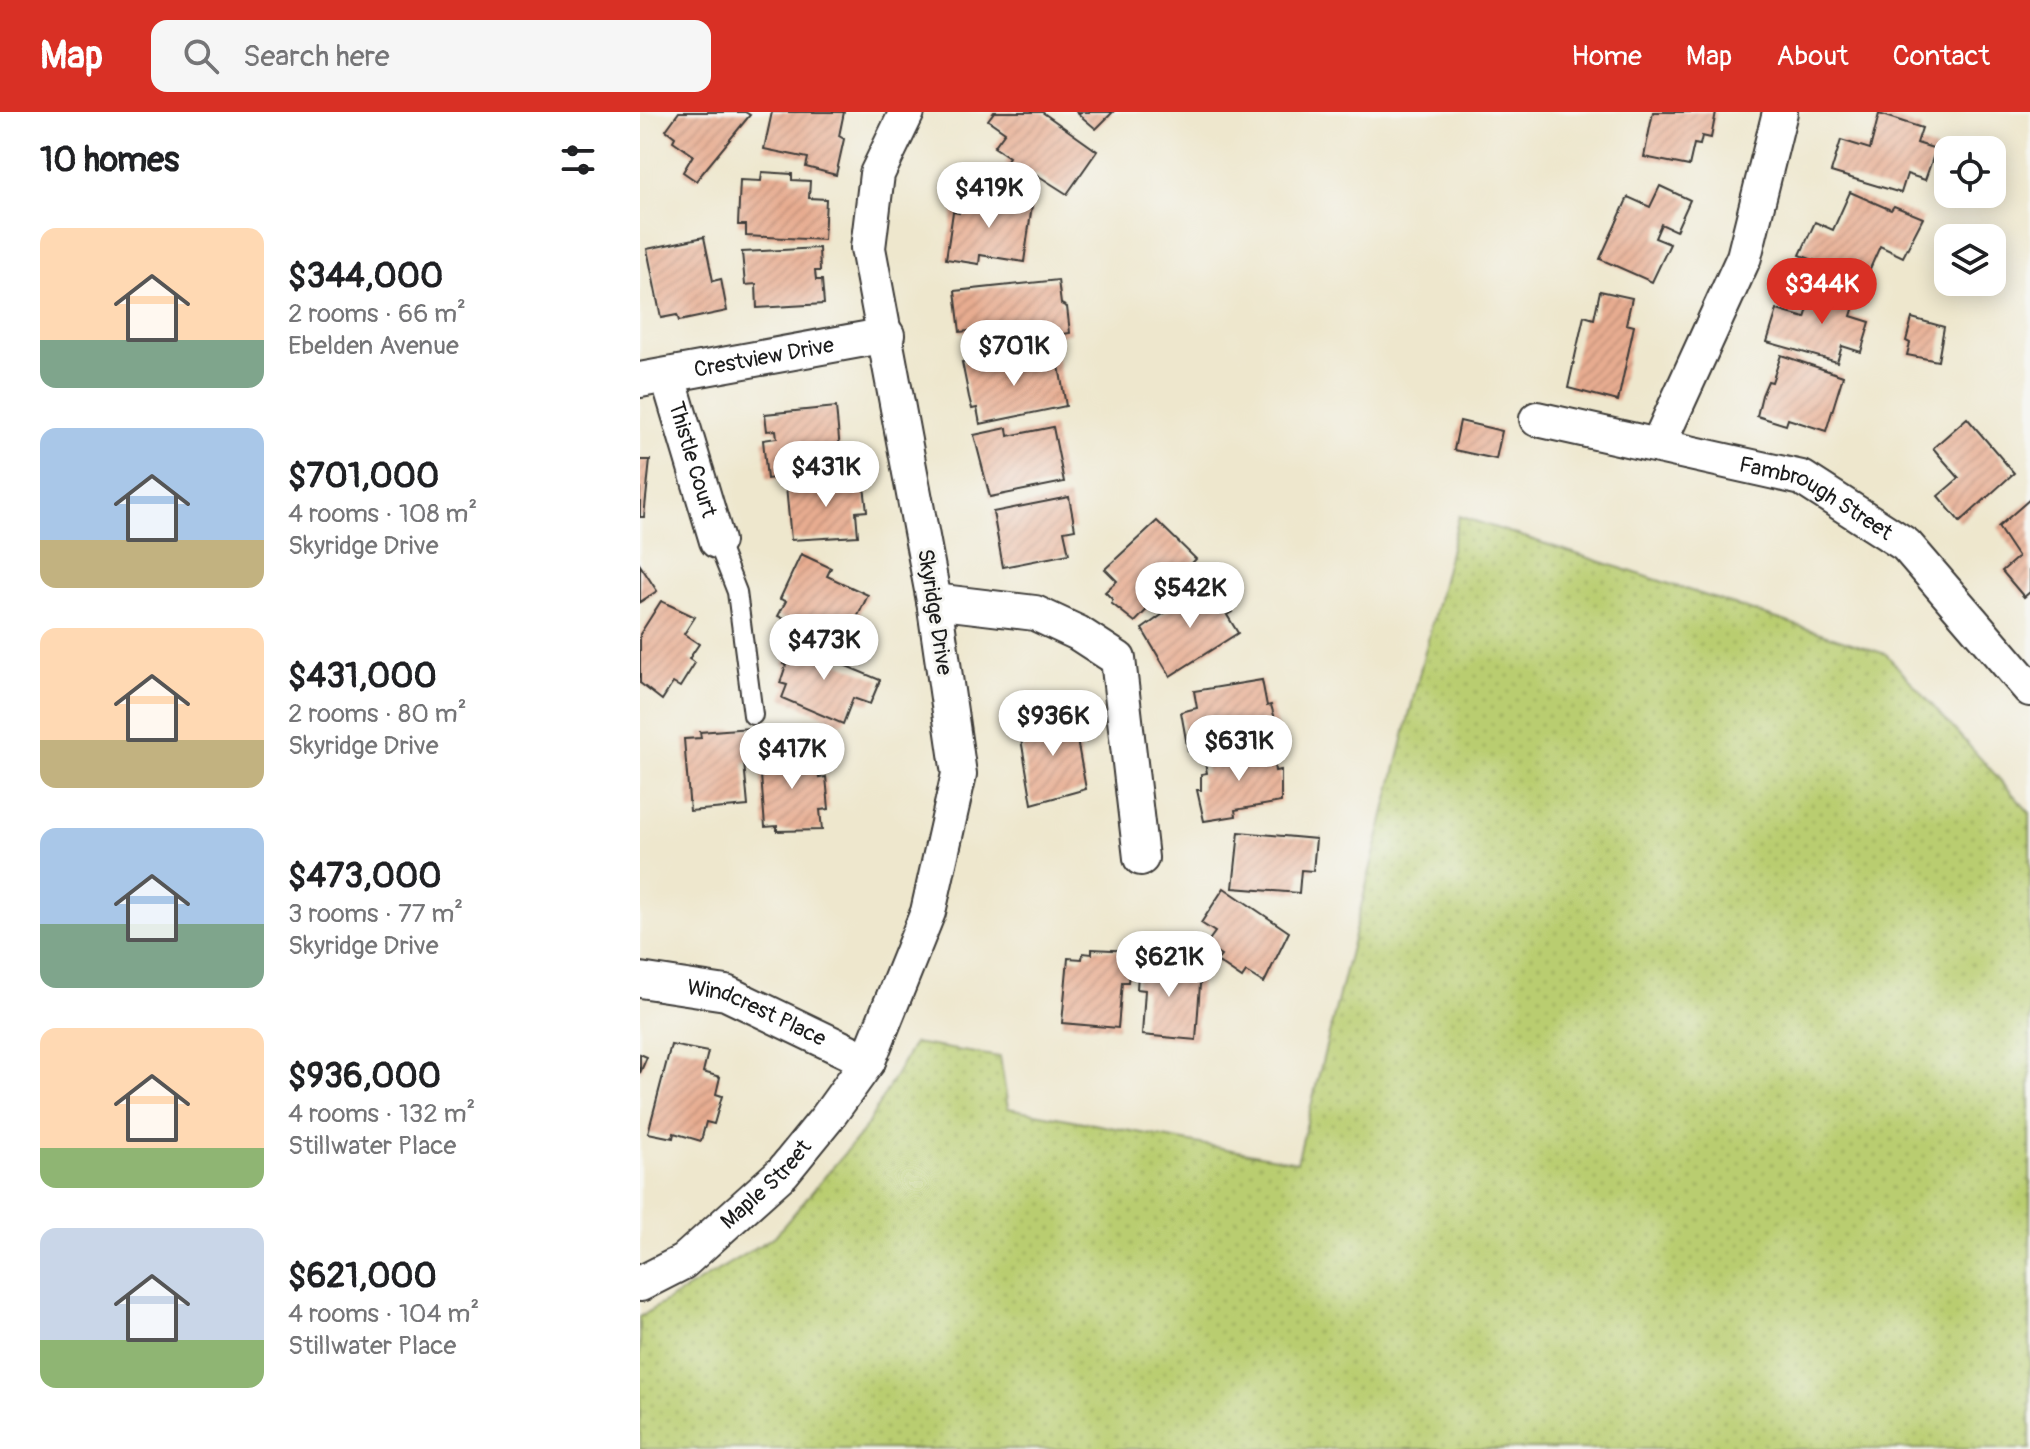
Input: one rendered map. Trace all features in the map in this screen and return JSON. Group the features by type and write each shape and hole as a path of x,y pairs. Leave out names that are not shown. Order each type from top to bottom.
{"street":[{"name":"Skyridge Drive","path":"868,1061 928,912 959,774 934,601 887,335 868,248 877,174 907,112"},
{"path":"1658,445 1744,257 1780,112"},
{"name":"Crestview Drive","path":"654,379 887,335"},
{"name":"Thistle Court","path":"654,379 717,541"},
{"name":"Fambrough Street","path":"1537,419 1802,478 1906,545 2030,689"},
{"path":"934,601 1035,613 1078,633 1118,659 1141,858"},
{"name":"Windcrest Place","path":"640,980 726,993 868,1061"},
{"name":"Maple Street","path":"640,1284 683,1262 783,1172 868,1061"}],"lane":[{"path":"717,541 737,592 753,715"}],"green space":[{"path":"1459,516 1886,654 2030,813 2030,1449 640,1449 640,1317 775,1236 864,1130 914,1043 1000,1057 1008,1108 1297,1162"}],"building":[{"path":"679,112 745,112 750,115 696,181 683,172 693,155 673,141 675,137 666,130"},
{"path":"772,112 844,112 839,136 844,139 836,175 806,167 808,158 764,149"},
{"path":"994,112 1042,112 1097,151 1067,194 1034,173 1029,180 1005,163 1009,157 994,147 1005,132 988,120"},
{"path":"1076,112 1113,112 1096,129"},
{"path":"1653,112 1716,112 1711,138 1702,136 1700,145 1694,144 1689,166 1644,157"},
{"path":"1879,114 1922,128 1917,143 1934,148 1934,155 1925,180 1907,174 1901,193 1831,172 1841,140 1870,149"},
{"path":"762,172 792,174 792,180 810,181 809,198 826,199 824,240 746,236 746,225 738,225 740,180 761,181"},
{"path":"1660,186 1690,200 1676,231 1661,224 1655,238 1670,244 1652,282 1600,259 1628,197 1650,207"},
{"path":"1850,192 1891,210 1894,206 1923,218 1903,257 1880,246 1865,280 1800,255 1815,222 1833,230"},
{"path":"961,195 1032,205 1024,262 980,255 979,264 946,259 953,212 959,213"},
{"path":"704,237 713,281 721,279 727,311 679,321 677,315 661,318 647,249"},
{"path":"819,248 820,271 815,271 816,280 822,280 824,304 757,308 756,284 745,285 742,252"},
{"path":"1058,280 1061,304 1067,307 1070,333 979,347 977,330 960,332 955,291"},
{"path":"1816,284 1857,297 1851,316 1870,322 1861,352 1842,346 1837,362 1767,342 1777,310 1805,318"},
{"path":"1600,291 1632,298 1626,324 1634,326 1618,401 1568,388 1584,316 1594,319"},
{"path":"1912,318 1944,327 1938,361 1907,355 1910,343 1906,341"},
{"path":"1057,355 1066,406 980,424 977,408 972,409 962,362 993,357 995,366"},
{"path":"1781,355 1843,376 1826,431 1788,419 1786,425 1757,416 1762,395 1768,381 1772,382"},
{"path":"836,407 841,461 798,466 798,475 767,479 763,440 777,438 776,430 767,431 765,414"},
{"path":"1967,418 2014,473 1960,522 1938,496 1959,478 1933,448"},
{"path":"1460,421 1502,431 1496,459 1454,450"},
{"path":"1053,427 1064,482 990,497 974,435 1007,428 1008,436"},
{"path":"640,460 650,460 644,517 640,517"},
{"path":"863,478 867,511 856,512 858,536 791,540 786,486"},
{"path":"1069,497 1075,529 1064,531 1069,554 1003,567 993,512"},
{"path":"2030,499 2030,592 2024,597 2002,571 2018,557 1998,527"},
{"path":"1157,521 1196,559 1135,622 1111,603 1113,600 1105,592 1117,581 1105,569"},
{"path":"801,554 831,568 827,576 868,595 843,647 778,616 786,601 780,599"},
{"path":"640,565 657,591 640,602"},
{"path":"1208,587 1220,605 1225,601 1232,612 1227,615 1238,633 1170,676 1142,629 1197,590 1199,593"},
{"path":"661,601 695,617 684,634 699,644 689,659 695,663 680,687 673,683 662,700 640,683 640,634"},
{"path":"796,637 824,649 822,656 880,680 870,704 853,698 843,724 782,698 787,685 780,683 786,665 783,664"},
{"path":"1262,680 1267,706 1271,705 1279,733 1188,751 1181,712 1197,708 1194,691"},
{"path":"1072,712 1086,789 1032,804 1021,739 1039,736 1035,716"},
{"path":"750,728 752,761 744,762 748,806 690,811 684,739 701,738 700,732"},
{"path":"799,746 801,763 818,762 819,778 826,777 829,809 820,810 822,830 777,831 777,826 765,827 759,749"},
{"path":"1271,746 1275,771 1281,770 1281,802 1235,810 1236,816 1204,821 1197,790 1201,790 1201,774 1207,773 1204,757"},
{"path":"1239,832 1316,839 1313,871 1301,870 1299,893 1233,888"},
{"path":"1224,888 1289,932 1264,983 1246,972 1242,978 1217,961 1221,956 1205,946 1215,932 1201,923"},
{"path":"1092,949 1132,951 1128,982 1122,982 1118,1028 1062,1023 1068,958 1082,959 1083,953 1092,954"},
{"path":"1139,958 1173,961 1173,967 1201,970 1196,1040 1142,1035 1145,990 1137,989"},
{"path":"671,1045 708,1052 703,1072 720,1077 716,1094 722,1096 714,1124 706,1122 701,1141 674,1133 673,1138 648,1133"},
{"path":"640,1054 647,1057 640,1073"}]}
